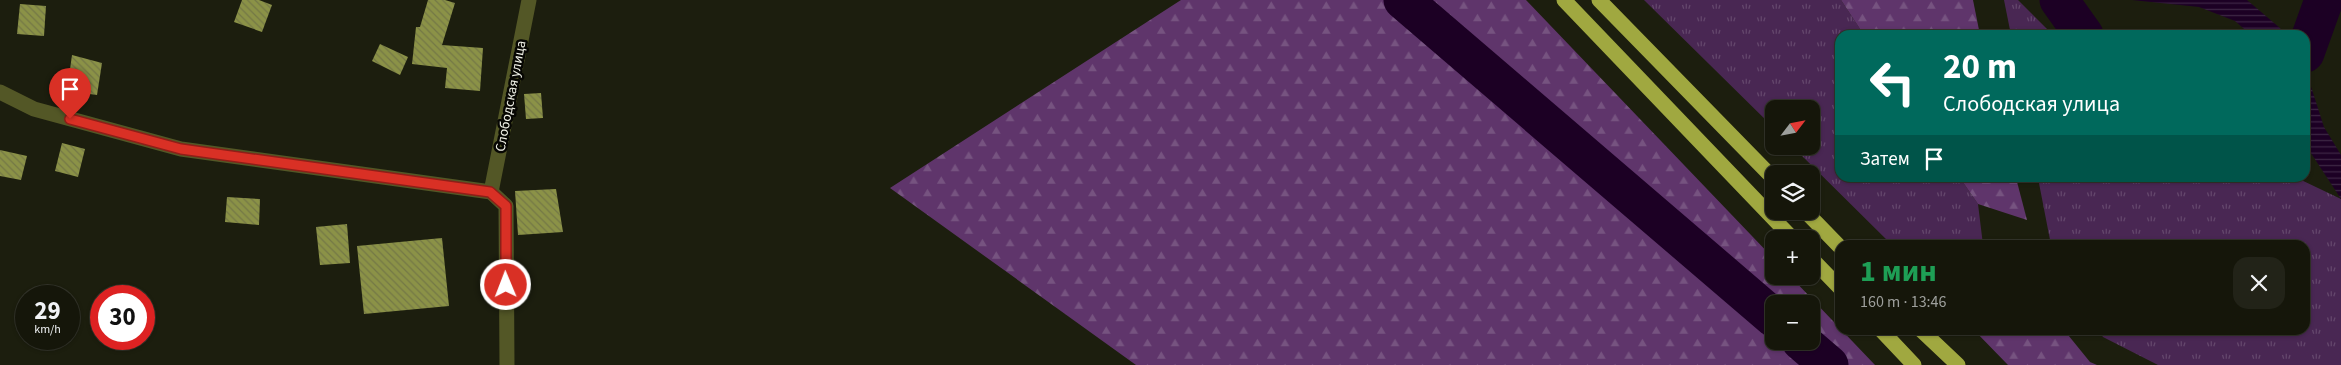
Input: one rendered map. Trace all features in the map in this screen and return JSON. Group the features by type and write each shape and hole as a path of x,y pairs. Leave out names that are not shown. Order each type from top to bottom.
{"highway":[{"path":"1564,0 1784,230"},
{"path":"1599,0 1765,170"},
{"path":"1814,220 1835,242"},
{"path":"1820,267 1835,283"},
{"path":"1885,335 1914,365"},
{"path":"1927,335 1958,365"}],"street":[{"name":"Слободская улица","path":"490,192 529,0"},
{"path":"0,92 34,109 181,149 490,192 506,206 507,365"}],"green space":[{"path":"1181,0 1526,0 1765,250 1765,285 1799,285 1808,295 1765,295 1765,350 1820,350 1820,307 1835,323 1835,335 1846,335 1875,365 1136,365 890,188"},
{"path":"1644,0 1841,0 1861,30 1835,30 1835,182 1963,182 1978,204 1982,240 1887,240 1820,174 1820,165 1811,165 1801,155 1820,155 1820,100 1765,100 1765,119"},
{"path":"1841,0 1973,0 1979,30 1861,30"},
{"path":"2004,0 2018,0 2048,30 2010,30"},
{"path":"1963,182 2017,182 2027,220 1978,204"},
{"path":"2039,182 2305,182 2341,199 2341,365 2158,365 2102,335 2310,335 2310,240 2050,240"},
{"path":"1979,335 2068,335 2090,362 2097,365 2008,365"}],"shaded area":[{"path":"2132,0 2247,0 2281,30 2245,30 2235,21 2199,7"},
{"path":"2310,84 2324,127 2341,155 2341,199 2310,152"}],"building":[{"path":"242,0 259,0 272,5 262,32 234,22"},
{"path":"428,0 445,0 455,3 442,45 483,48 480,91 445,88 447,68 412,64 416,27 420,27"},
{"path":"20,4 46,6 44,36 17,34"},
{"path":"380,44 408,57 400,75 372,61"},
{"path":"72,55 102,63 97,95 67,91"},
{"path":"541,93 543,118 526,119 524,94"},
{"path":"62,143 85,149 78,177 55,171"},
{"path":"0,150 27,156 21,180 0,176"},
{"path":"556,189 563,232 518,235 515,191"},
{"path":"227,197 260,199 259,225 225,222"},
{"path":"347,224 350,263 320,265 316,227"},
{"path":"442,238 449,306 364,314 357,246"}],"waterway":[{"path":"1403,0 1765,310"},
{"path":"2059,0 2080,30"},
{"path":"2310,39 2324,0"},
{"path":"1812,350 1829,365"}],"route":[{"path":"70,119 181,149 490,192 506,206 506,285"}]}
